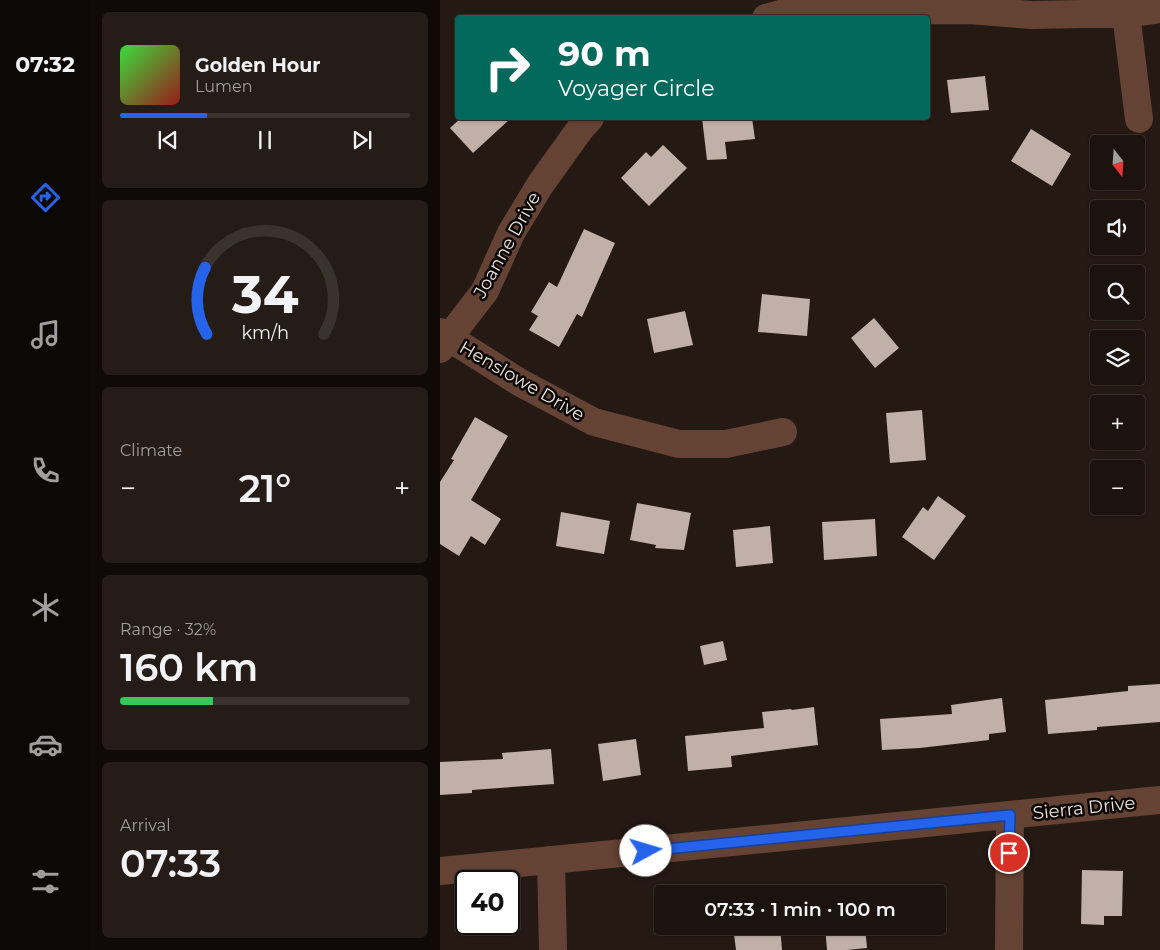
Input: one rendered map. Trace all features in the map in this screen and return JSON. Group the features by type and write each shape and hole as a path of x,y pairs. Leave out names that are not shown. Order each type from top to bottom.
{"street":[{"path":"777,15 791,11 959,10 1031,15 1126,14 1160,9"},
{"path":"1126,14 1139,119"},
{"name":"Joanne Drive","path":"443,339 485,291 512,232 540,185 588,120"},
{"name":"Henslowe Drive","path":"443,339 594,422 679,444 726,444 783,432"},
{"name":"Sierra Drive","path":"440,871 1160,800"},
{"path":"1010,815 1010,950"},
{"path":"551,860 553,950"}],"building":[{"path":"985,76 989,110 951,113 947,80"},
{"path":"459,120 509,120 473,153 450,128"},
{"path":"702,120 752,120 755,139 725,142 727,159 707,160"},
{"path":"1031,129 1071,154 1052,186 1011,161"},
{"path":"663,145 687,168 649,206 621,178 646,152 651,157"},
{"path":"584,229 615,243 582,317 577,314 559,347 529,330 538,316 531,312 549,282 557,287"},
{"path":"762,294 810,299 807,336 758,332"},
{"path":"685,311 693,345 654,353 647,319"},
{"path":"874,318 899,348 875,368 851,338"},
{"path":"922,410 926,460 890,463 886,413"},
{"path":"475,417 508,436 471,500 501,519 485,545 471,536 459,556 440,544 440,482 454,460 451,459"},
{"path":"938,496 966,516 934,560 902,537 923,507 928,511"},
{"path":"637,503 691,513 684,550 655,548 656,545 630,540"},
{"path":"561,512 610,521 604,554 556,546"},
{"path":"875,519 877,556 824,560 822,522"},
{"path":"770,526 773,563 736,567 733,530"},
{"path":"723,641 727,660 704,665 700,646"},
{"path":"1160,684 1160,722 1097,727 1097,730 1048,734 1045,700 1128,691 1128,686"},
{"path":"1002,698 1006,732 989,734 989,740 920,748 882,750 880,719 952,714 951,705"},
{"path":"814,707 818,745 731,756 732,767 688,771 685,736 764,728 762,712"},
{"path":"636,739 641,775 603,781 598,744"},
{"path":"551,749 554,784 472,790 472,793 440,795 440,762 503,759 502,753"},
{"path":"1082,870 1123,871 1122,916 1104,916 1104,925 1081,924"},
{"path":"734,935 781,935 782,950 736,950"},
{"path":"826,935 866,935 867,948 827,950"}],"route":[{"path":"646,851 1010,815 1009,853"}]}
